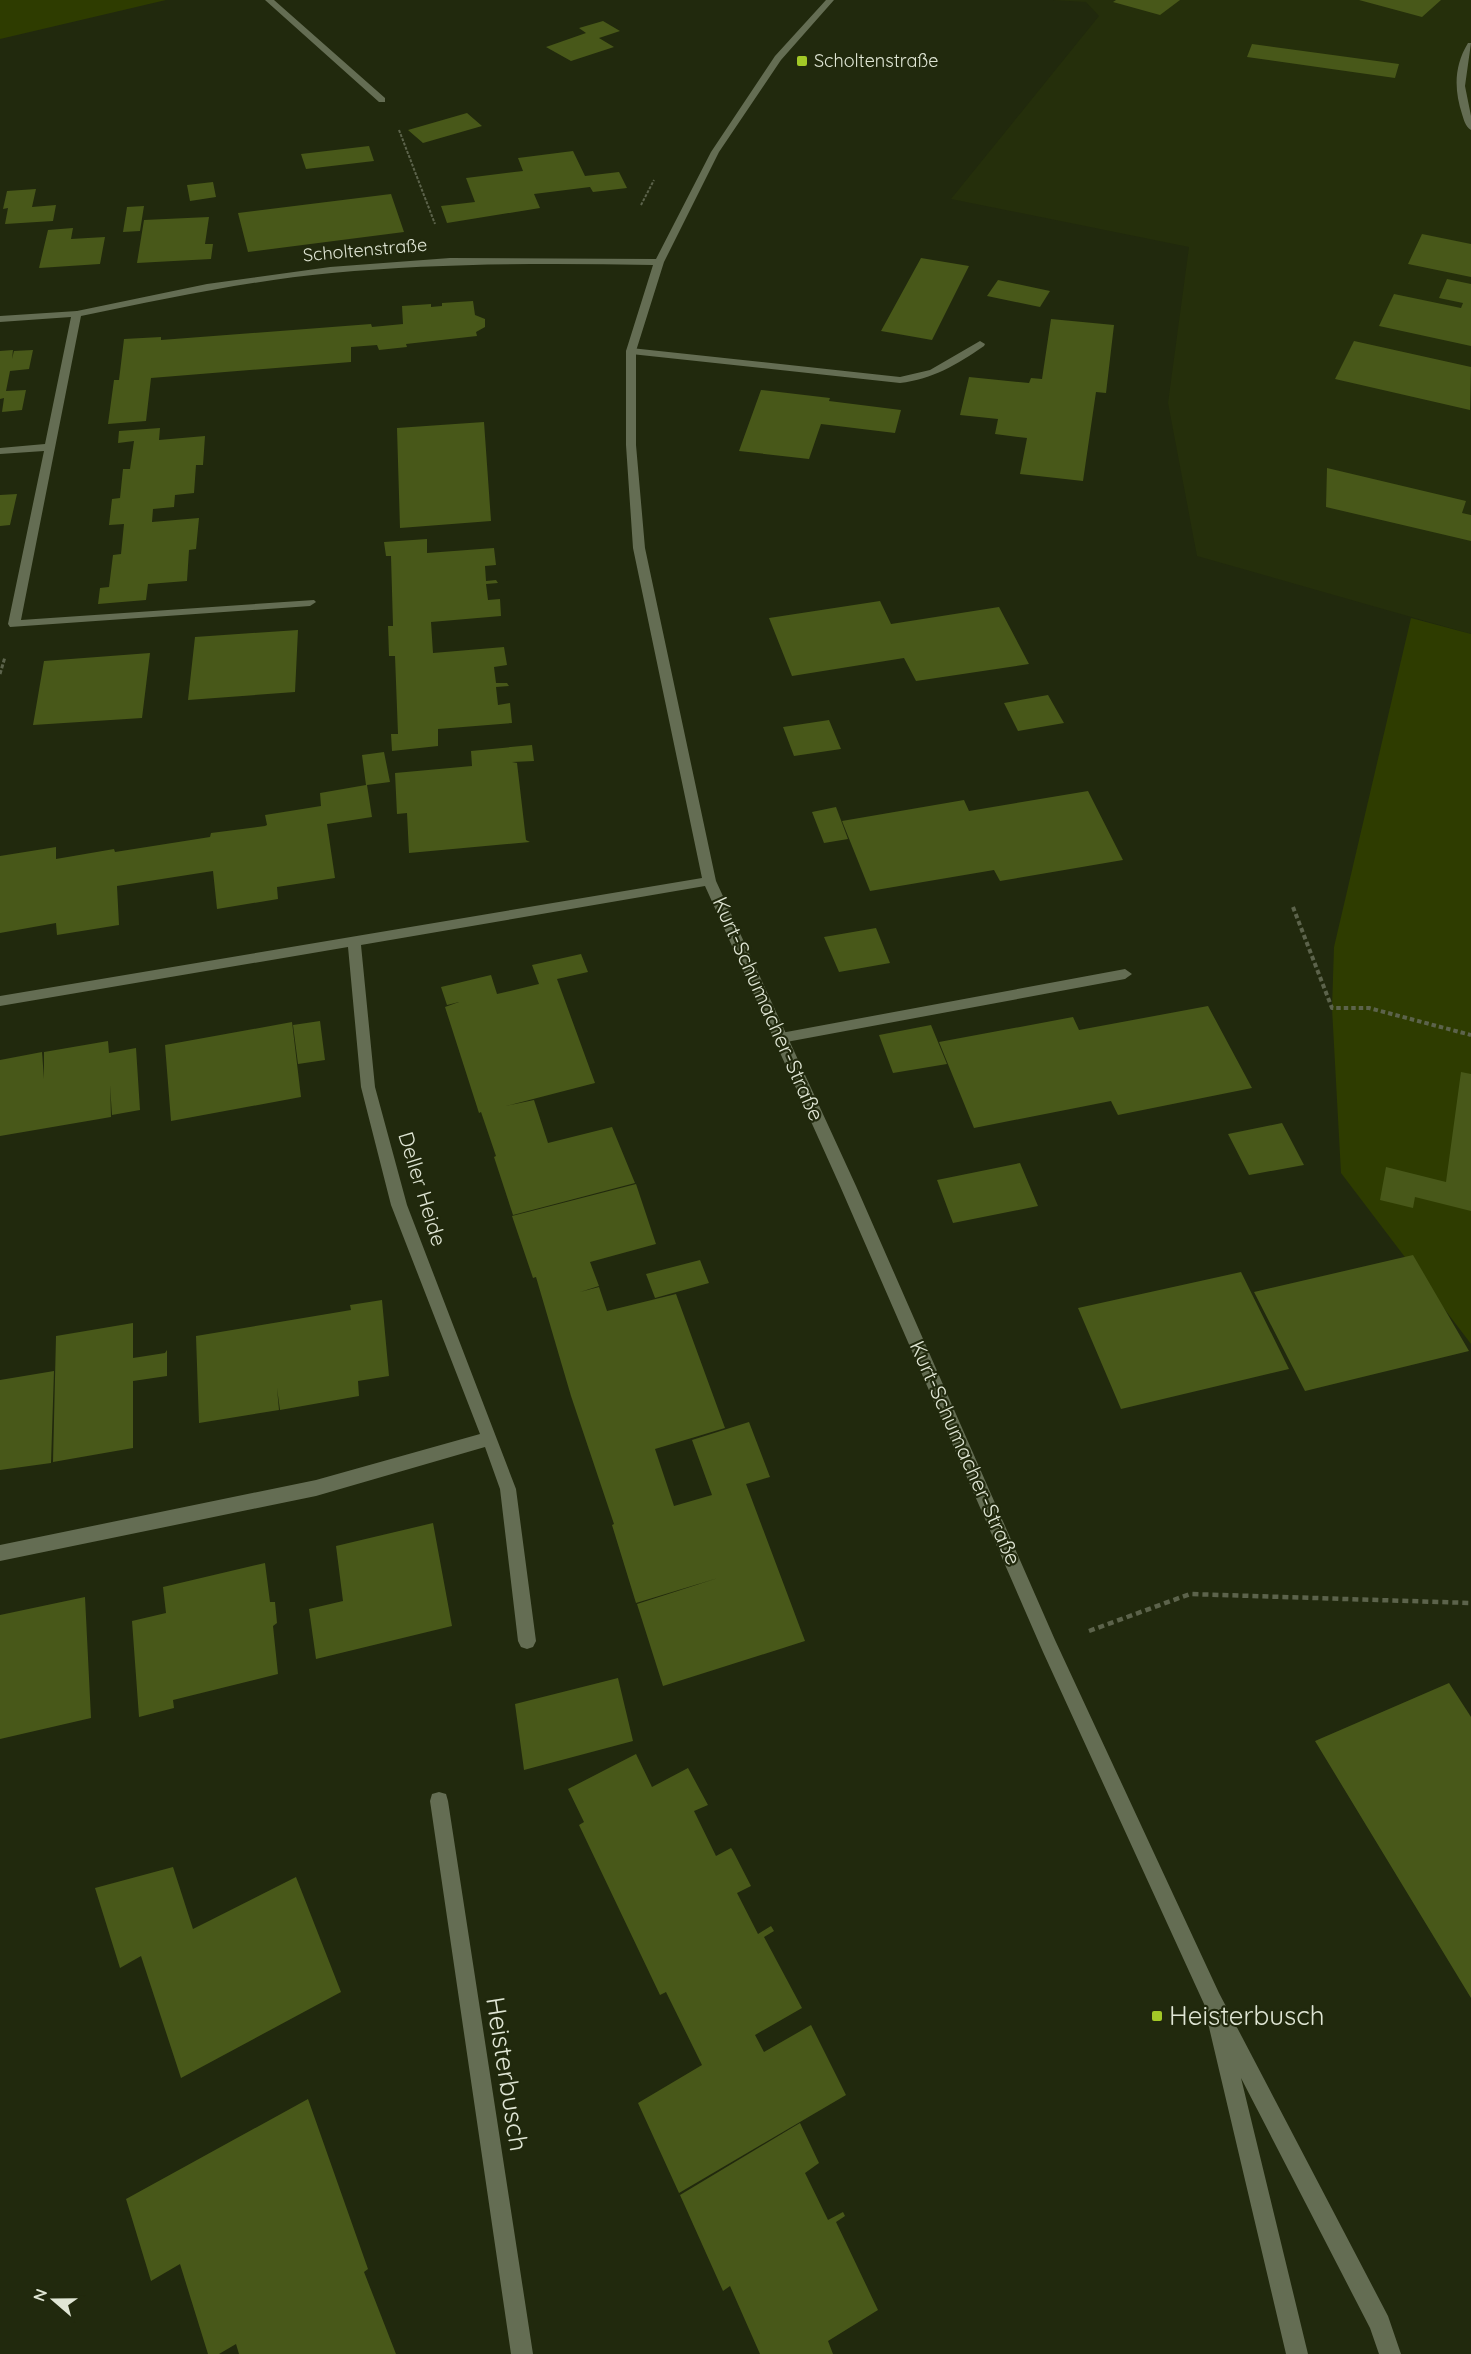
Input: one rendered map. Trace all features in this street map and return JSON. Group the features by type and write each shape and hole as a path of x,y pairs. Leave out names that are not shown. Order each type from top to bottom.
{"street":[{"path":"269,0 381,100"},
{"name":"Kurt-Schumacher-Straße","path":"830,0 778,58 715,152 660,262 632,351 630,445 639,548 709,881 848,1186 1049,1646 1212,2000 1380,2324 1390,2354"},
{"path":"1471,45 1466,52 1460,81 1462,108 1471,127"},
{"name":"Scholtenstraße","path":"0,320 77,314 218,285 330,270 450,261 660,262"},
{"path":"14,624 77,314"},
{"path":"632,351 900,380 923,378 942,369 980,344"},
{"path":"0,451 50,447"},
{"path":"0,625 310,602"},
{"path":"0,1001 709,881"},
{"name":"Deller Heide","path":"354,941 368,1087 399,1205 508,1489 527,1641"},
{"path":"781,1038 1125,974"},
{"path":"0,1553 316,1488 490,1438"},
{"name":"Heisterbusch","path":"439,1801 522,2354"},
{"name":"Kurt-Schumacher-Straße","path":"1212,2000 1297,2354"}],"path":[{"path":"381,100 400,131 450,261"},
{"path":"1293,907 1332,1008 1369,1008 1471,1035"},
{"path":"1049,1646 1190,1594 1471,1603"}],"shaded area":[{"path":"0,0 166,0 0,39"},
{"path":"1053,0 1471,0 1471,634 1197,556 1168,403 1189,247 951,199 1099,16 1086,2"},
{"path":"1411,618 1471,634 1471,1344 1341,1173 1332,1008 1334,947"}],"building":[{"path":"1116,0 1180,0 1160,15 1113,2"},
{"path":"1359,0 1441,0 1422,17"},
{"path":"603,21 620,31 599,38 614,47 571,61 546,47 586,33 579,28"},
{"path":"1252,44 1399,64 1395,78 1247,57"},
{"path":"467,113 482,126 423,143 408,130"},
{"path":"369,146 374,161 306,169 301,154"},
{"path":"573,151 585,176 619,172 627,188 593,192 590,187 534,194 540,208 447,223 441,206 475,202 466,178 523,171 518,158"},
{"path":"213,182 216,197 190,201 187,185"},
{"path":"36,189 32,207 56,205 53,221 5,224 8,208 3,209 7,191"},
{"path":"391,194 404,232 248,252 238,213"},
{"path":"144,206 140,231 123,232 127,207"},
{"path":"209,217 205,244 213,244 211,259 137,263 144,220"},
{"path":"73,228 71,239 105,237 100,264 39,268 48,230"},
{"path":"1422,234 1471,244 1471,277 1408,264"},
{"path":"921,258 969,266 932,340 881,331"},
{"path":"1447,279 1471,284 1471,346 1379,326 1394,294 1461,308 1463,303 1439,298"},
{"path":"998,280 1050,291 1040,307 987,296"},
{"path":"473,301 475,315 485,319 485,327 476,332 477,336 406,344 407,347 379,350 377,345 351,347 351,362 151,378 146,421 108,424 114,380 119,380 124,339 161,337 161,340 371,324 372,327 403,324 402,306 431,304 431,307 442,306 442,303"},
{"path":"1051,319 1114,325 1106,393 1096,392 1083,481 1020,474 1027,438 995,434 998,419 960,415 969,377 1029,383 1031,378 1042,379"},
{"path":"1354,341 1471,367 1470,410 1335,379"},
{"path":"13,350 12,359 14,351 33,350 29,369 10,371 6,391 26,390 22,410 2,412 4,398 0,399 0,351"},
{"path":"761,390 830,398 829,401 901,410 895,433 821,424 809,459 739,451"},
{"path":"484,422 491,521 400,528 397,428"},
{"path":"160,428 159,440 205,436 203,465 196,465 194,493 175,495 174,507 153,509 152,522 199,518 196,549 189,550 187,581 148,584 146,600 98,604 100,588 109,587 113,555 121,554 124,524 109,525 112,499 120,498 123,469 130,469 134,441 118,443 119,431"},
{"path":"1327,468 1466,501 1462,513 1471,515 1471,541 1326,507"},
{"path":"17,494 10,525 0,526 0,495"},
{"path":"427,539 427,553 494,548 496,565 485,566 486,581 496,580 498,583 486,584 488,600 500,599 501,616 431,622 433,653 504,647 507,665 494,667 496,683 507,683 509,686 496,687 498,705 510,703 512,723 438,729 438,746 392,751 391,734 398,734 395,656 389,656 388,626 393,626 391,556 386,556 384,542"},
{"path":"880,601 891,624 999,607 1029,664 916,681 904,658 792,676 769,618"},
{"path":"298,630 295,692 188,700 195,637"},
{"path":"150,653 142,718 33,725 44,661"},
{"path":"1048,695 1064,723 1018,731 1004,703"},
{"path":"829,720 841,749 794,756 783,727"},
{"path":"532,745 534,761 512,762 517,763 526,840 530,842 409,853 407,813 397,814 395,773 472,766 471,751"},
{"path":"384,752 390,782 367,785 372,817 327,824 335,878 277,887 278,899 217,909 213,871 117,886 119,925 57,935 56,923 0,933 0,856 56,847 56,859 210,837 211,833 265,826 267,825 265,815 321,806 320,793 366,785 362,755"},
{"path":"1088,791 1123,860 1000,881 994,870 870,891 842,821 964,800 969,811"},
{"path":"836,807 848,839 824,843 812,812"},
{"path":"876,928 890,963 839,972 824,937"},
{"path":"581,954 588,972 557,979 595,1083 506,1106 534,1100 548,1143 612,1127 635,1183 513,1215 494,1157 496,1156 481,1112 479,1113 445,1007 459,1002 447,1005 441,987 491,975 497,994 539,984 532,965"},
{"path":"1208,1006 1252,1088 1118,1115 1111,1101 974,1128 939,1042 1073,1017 1079,1030"},
{"path":"320,1021 325,1060 298,1064 293,1025"},
{"path":"292,1022 301,1097 171,1121 165,1045"},
{"path":"931,1025 947,1064 893,1073 879,1035"},
{"path":"108,1041 109,1053 136,1048 140,1110 112,1115 110,1085 111,1117 0,1136 0,1060 42,1052 44,1079 44,1052"},
{"path":"1461,1072 1471,1074 1471,1211 1415,1197 1413,1208 1380,1200 1386,1167 1446,1182"},
{"path":"1282,1123 1304,1165 1249,1175 1228,1134"},
{"path":"1020,1163 1038,1206 953,1223 937,1180"},
{"path":"636,1184 656,1244 590,1262 599,1286 580,1292 599,1287 607,1311 676,1294 725,1428 655,1449 674,1506 712,1495 692,1440 749,1422 770,1477 746,1484 805,1641 663,1686 637,1604 718,1578 636,1603 612,1525 614,1524 571,1396 536,1277 533,1278 512,1216"},
{"path":"1413,1255 1469,1351 1305,1391 1254,1292"},
{"path":"700,1260 709,1283 655,1298 646,1274"},
{"path":"1241,1272 1289,1369 1121,1409 1078,1308"},
{"path":"382,1300 389,1376 358,1381 359,1396 280,1410 277,1388 279,1410 199,1423 196,1336 351,1310 350,1305"},
{"path":"133,1323 133,1358 165,1353 167,1350 167,1376 133,1381 133,1448 53,1462 56,1336"},
{"path":"54,1371 51,1463 0,1470 0,1380"},
{"path":"433,1523 452,1626 316,1659 309,1609 343,1601 336,1546"},
{"path":"265,1563 270,1602 275,1602 277,1623 273,1626 278,1674 173,1700 174,1708 139,1717 132,1621 166,1613 163,1587"},
{"path":"85,1597 91,1718 0,1739 0,1615"},
{"path":"618,1678 633,1741 524,1770 515,1704"},
{"path":"1449,1683 1471,1717 1471,1998 1315,1741"},
{"path":"636,1754 652,1787 688,1768 708,1805 694,1811 716,1856 731,1848 751,1886 737,1893 758,1934 771,1926 774,1931 764,1937 802,2008 755,2035 764,2052 811,2025 846,2095 679,2193 638,2103 702,2065 666,1992 660,1995 579,1825 584,1822 568,1789"},
{"path":"173,1867 193,1929 296,1877 341,1992 181,2078 141,1956 120,1968 95,1888"},
{"path":"308,2099 368,2269 364,2272 396,2354 239,2354 236,2344 219,2354 208,2354 180,2264 151,2281 126,2199"},
{"path":"800,2123 819,2163 805,2173 828,2220 843,2212 845,2216 836,2222 878,2310 828,2341 833,2354 760,2354 730,2286 723,2291 680,2195"}],"place":[{"name":"Scholtenstraße","path":"802,61"},
{"name":"Heisterbusch","path":"1157,2016"}]}
